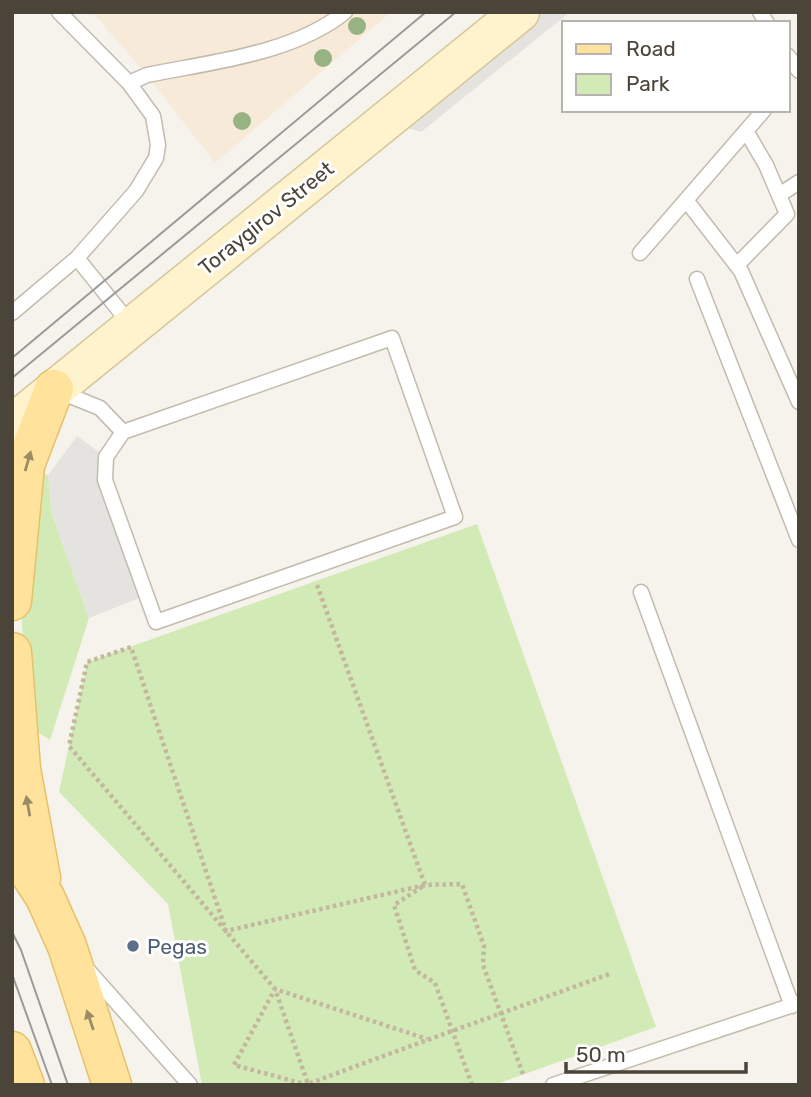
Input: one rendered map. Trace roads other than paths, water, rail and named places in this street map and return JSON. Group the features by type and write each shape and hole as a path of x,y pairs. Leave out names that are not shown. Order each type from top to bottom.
{"main road":[{"name":"Toraygirov Street","path":"12,424 520,12"},
{"path":"12,601 25,465 54,389"},
{"path":"12,652 21,769 45,897"},
{"path":"12,846 45,897 67,946 112,1085"},
{"path":"12,1051 25,1085"}],"lane":[{"path":"12,313 76,258 136,191 156,158 158,145 153,116 129,83 59,12"},
{"path":"129,83 147,75 276,47 309,36 345,12"},
{"path":"640,253 762,112"},
{"path":"737,265 787,214 766,165 746,131"},
{"path":"779,195 799,182"},
{"path":"686,200 737,265 799,402"},
{"path":"76,258 132,326"},
{"path":"697,279 799,540"},
{"path":"391,338 455,517 156,622 106,480 106,457 123,432 391,338"},
{"path":"54,389 100,408 123,432"},
{"path":"553,1085 795,1004 641,592"},
{"path":"67,946 190,1085"}],"tram line":[{"path":"12,358 426,12"},
{"path":"12,378 456,12"},
{"path":"12,932 21,950 68,1085"},
{"path":"12,974 52,1085"}],"place":[{"name":"Pegas","path":"133,946"}]}
